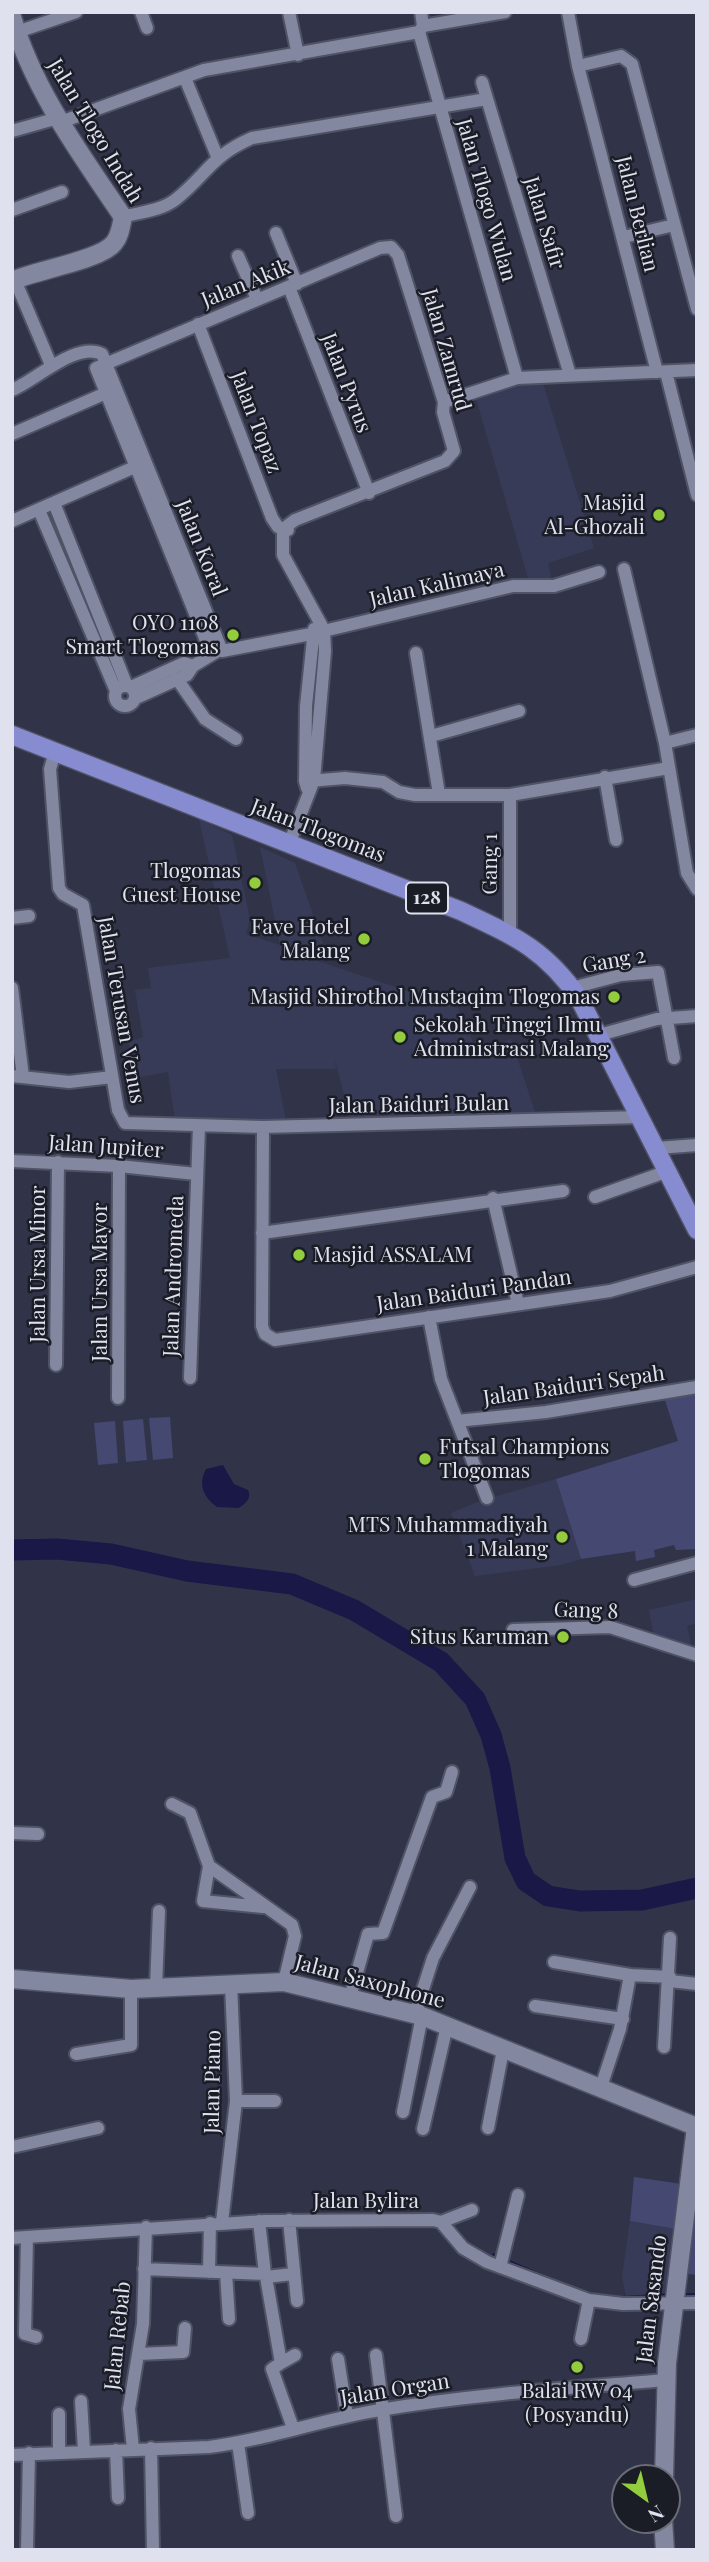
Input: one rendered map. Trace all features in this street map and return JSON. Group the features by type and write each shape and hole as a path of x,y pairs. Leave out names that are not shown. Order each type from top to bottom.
{"main road":[{"name":"Jalan Tlogo Indah","path":"14,281 105,251 118,237 123,217 59,120 32,72 15,25"},
{"name":"Jalan Tlogomas","path":"12,735 291,840 461,911 510,934 545,956 572,988 600,1035 697,1230"},
{"name":"Jalan Saxophone","path":"12,1979 131,1989 284,1982 418,2015 696,2127"},
{"name":"Jalan Sasando","path":"664,2464 667,2366 696,2127"}],"street":[{"path":"15,25 76,12"},
{"path":"141,12 147,29"},
{"path":"289,12 298,55"},
{"path":"12,131 59,120 235,62 298,55 421,23 505,12"},
{"name":"Jalan Berlian","path":"568,12 578,66 697,495"},
{"name":"Jalan Tlogo Wulan","path":"421,23 439,107 517,377"},
{"path":"578,66 621,56 632,64 697,309"},
{"path":"185,78 217,156"},
{"name":"Jalan Safir","path":"482,82 570,375"},
{"path":"123,217 161,207 175,200 217,156 252,138 487,99"},
{"path":"12,210 62,192"},
{"path":"624,237 674,225"},
{"name":"Jalan Pyrus","path":"276,233 369,493"},
{"name":"Jalan Akik","path":"106,363 380,248 391,247 398,255"},
{"name":"Jalan Zamrud","path":"369,493 451,456 453,444 443,412 444,402 398,255"},
{"path":"238,256 257,299"},
{"path":"14,281 51,365"},
{"name":"Jalan Topaz","path":"198,324 272,518 286,528 283,555 318,618 318,632"},
{"path":"12,390 51,365 91,351 102,354 106,363 96,371 217,652"},
{"name":"Jalan Koral","path":"106,363 217,652"},
{"path":"444,402 517,377 697,370"},
{"path":"12,434 106,393"},
{"path":"12,521 137,467"},
{"path":"286,528 369,493"},
{"path":"54,503 94,598 128,690"},
{"path":"38,510 78,605 128,690"},
{"path":"624,569 665,743 687,873 697,888"},
{"name":"Jalan Kalimaya","path":"318,632 513,586 554,586 599,572"},
{"path":"78,605 94,598"},
{"path":"128,690 187,675 193,666 217,652 318,632 309,784 301,820 291,840"},
{"path":"416,653 439,794"},
{"path":"128,690 184,663 193,666"},
{"path":"177,679 205,719 236,739"},
{"path":"431,736 519,711"},
{"path":"665,743 697,735"},
{"name":"Jalan Terusan Venus","path":"55,752 50,769 60,891 83,905 122,1120 131,1125 149,1125"},
{"path":"309,784 368,780 383,782 407,794 510,794 669,768"},
{"path":"605,777 616,840"},
{"name":"Gang 1","path":"510,794 510,934"},
{"path":"12,919 29,916"},
{"name":"Gang 2","path":"572,988 621,975 656,971 661,979 668,1017"},
{"path":"12,988 18,1076 69,1082 113,1077"},
{"path":"600,1035 668,1017 697,1016"},
{"path":"668,1017 674,1058"},
{"name":"Jalan Baiduri Bulan","path":"149,1125 263,1127 641,1117"},
{"path":"196,1174 199,1126"},
{"path":"263,1127 262,1233 493,1198 563,1191"},
{"path":"657,1148 697,1145"},
{"name":"Jalan Jupiter","path":"12,1161 120,1166 196,1174"},
{"name":"Jalan Ursa Minor","path":"56,1365 58,1163"},
{"name":"Jalan Ursa Mayor","path":"118,1398 120,1166"},
{"path":"595,1197 668,1171"},
{"name":"Jalan Andromeda","path":"190,1378 196,1174"},
{"path":"493,1198 519,1304"},
{"name":"Jalan Baiduri Pandan","path":"262,1233 262,1326 268,1338 287,1340 610,1291 697,1267"},
{"path":"429,1317 441,1378 487,1498"},
{"name":"Jalan Baiduri Sepah","path":"457,1421 546,1412 697,1387"},
{"path":"634,1580 697,1563"},
{"name":"Gang 8","path":"513,1630 610,1627 697,1655"},
{"path":"350,1997 368,1934 383,1933 432,1797 446,1792 452,1772"},
{"path":"172,1804 190,1813 209,1866 203,1901 265,1907"},
{"path":"12,1833 38,1834"},
{"path":"209,1866 293,1928 295,1936 284,1982"},
{"path":"403,2112 418,2015 433,1958 470,1887"},
{"path":"156,1987 159,1911"},
{"path":"664,2047 670,1979 670,1938"},
{"path":"554,1962 697,1984"},
{"path":"601,2087 623,2019 630,1975"},
{"name":"Jalan Piano","path":"209,2272 236,2101 231,1984"},
{"path":"76,2054 126,2049 131,2045 131,1989"},
{"path":"535,2006 623,2019"},
{"path":"424,2129 447,2026"},
{"path":"488,2128 503,2050"},
{"path":"236,2101 275,2101"},
{"path":"12,2147 98,2128"},
{"path":"503,2260 518,2195"},
{"path":"446,2219 472,2210"},
{"name":"Jalan Bylira","path":"12,2238 259,2221 446,2219 463,2248 503,2260 589,2300 675,2298 697,2303"},
{"path":"289,2220 297,2301"},
{"path":"259,2221 276,2369 293,2428"},
{"name":"Jalan Rebab","path":"133,2449 130,2409 139,2354 146,2227"},
{"path":"27,2237 24,2334 36,2337"},
{"path":"144,2269 265,2276 293,2274"},
{"path":"226,2273 229,2319"},
{"path":"581,2339 589,2300"},
{"path":"139,2354 183,2352 185,2328"},
{"path":"276,2369 295,2355"},
{"path":"376,2355 396,2516"},
{"path":"338,2360 348,2416"},
{"name":"Jalan Organ","path":"12,2455 238,2443 383,2409 667,2366"},
{"path":"81,2401 83,2451"},
{"path":"59,2414 59,2452"},
{"path":"238,2443 248,2513"},
{"path":"151,2448 153,2550"},
{"path":"116,2450 118,2498"},
{"path":"27,2550 29,2454"}],"shaded area":[{"path":"542,380 594,548 548,563 552,581 530,585 475,395"},
{"path":"199,819 232,835 250,919 246,934 280,945 260,847 295,863 327,955 312,959 458,1008 477,1052 511,1039 536,1115 350,1117 335,1060 336,1069 276,1069 286,1121 175,1121 168,1072 135,1078 129,1042 143,1037 135,990 151,988 148,968 230,958"},
{"path":"697,1393 697,1549 676,1550 674,1545 654,1550 655,1557 636,1561 635,1551 581,1559 556,1479 678,1441 665,1400"},
{"path":"170,1417 173,1458 153,1460 149,1418"},
{"path":"143,1419 147,1460 126,1462 123,1421"},
{"path":"115,1421 118,1463 98,1465 94,1423"},
{"path":"223,1465 234,1484 248,1490 249,1498 239,1508 217,1507 203,1490 202,1480 206,1469"},
{"path":"556,1479 581,1559 561,1565 475,1576 451,1513 483,1500"},
{"path":"697,1599 697,1623 687,1626 692,1648 654,1637 649,1610"},
{"path":"697,2155 697,2275 681,2273"},
{"path":"634,2177 682,2184 676,2229 630,2221"},
{"path":"630,2221 676,2229 669,2293 626,2296 622,2277"}],"waterway":[{"path":"12,1550 57,1549 111,1554 187,1571 292,1584 354,1610 441,1662 475,1699 491,1735 500,1768 515,1858 526,1881 548,1896 580,1901 642,1900 697,1888"},
{"path":"494,2255 554,2281"},
{"path":"581,2291 597,2296"},
{"path":"619,2298 670,2295"},
{"path":"681,2295 697,2295"}],"place":[{"name":"Masjid Al-Ghozali","path":"659,515"},
{"name":"OYO 1108 Smart Tlogomas","path":"233,635"},
{"name":"Tlogomas Guest House","path":"255,883"},
{"name":"Fave Hotel Malang","path":"364,939"},
{"name":"Masjid Shirothol Mustaqim Tlogomas","path":"614,997"},
{"name":"Sekolah Tinggi Ilmu Administrasi Malang","path":"400,1037"},
{"name":"Masjid ASSALAM","path":"299,1255"},
{"name":"Futsal Champions Tlogomas","path":"425,1459"},
{"name":"MTS Muhammadiyah 1 Malang","path":"562,1537"},
{"name":"Situs Karuman","path":"563,1637"},
{"name":"Balai RW 04 (Posyandu)","path":"577,2367"}]}
